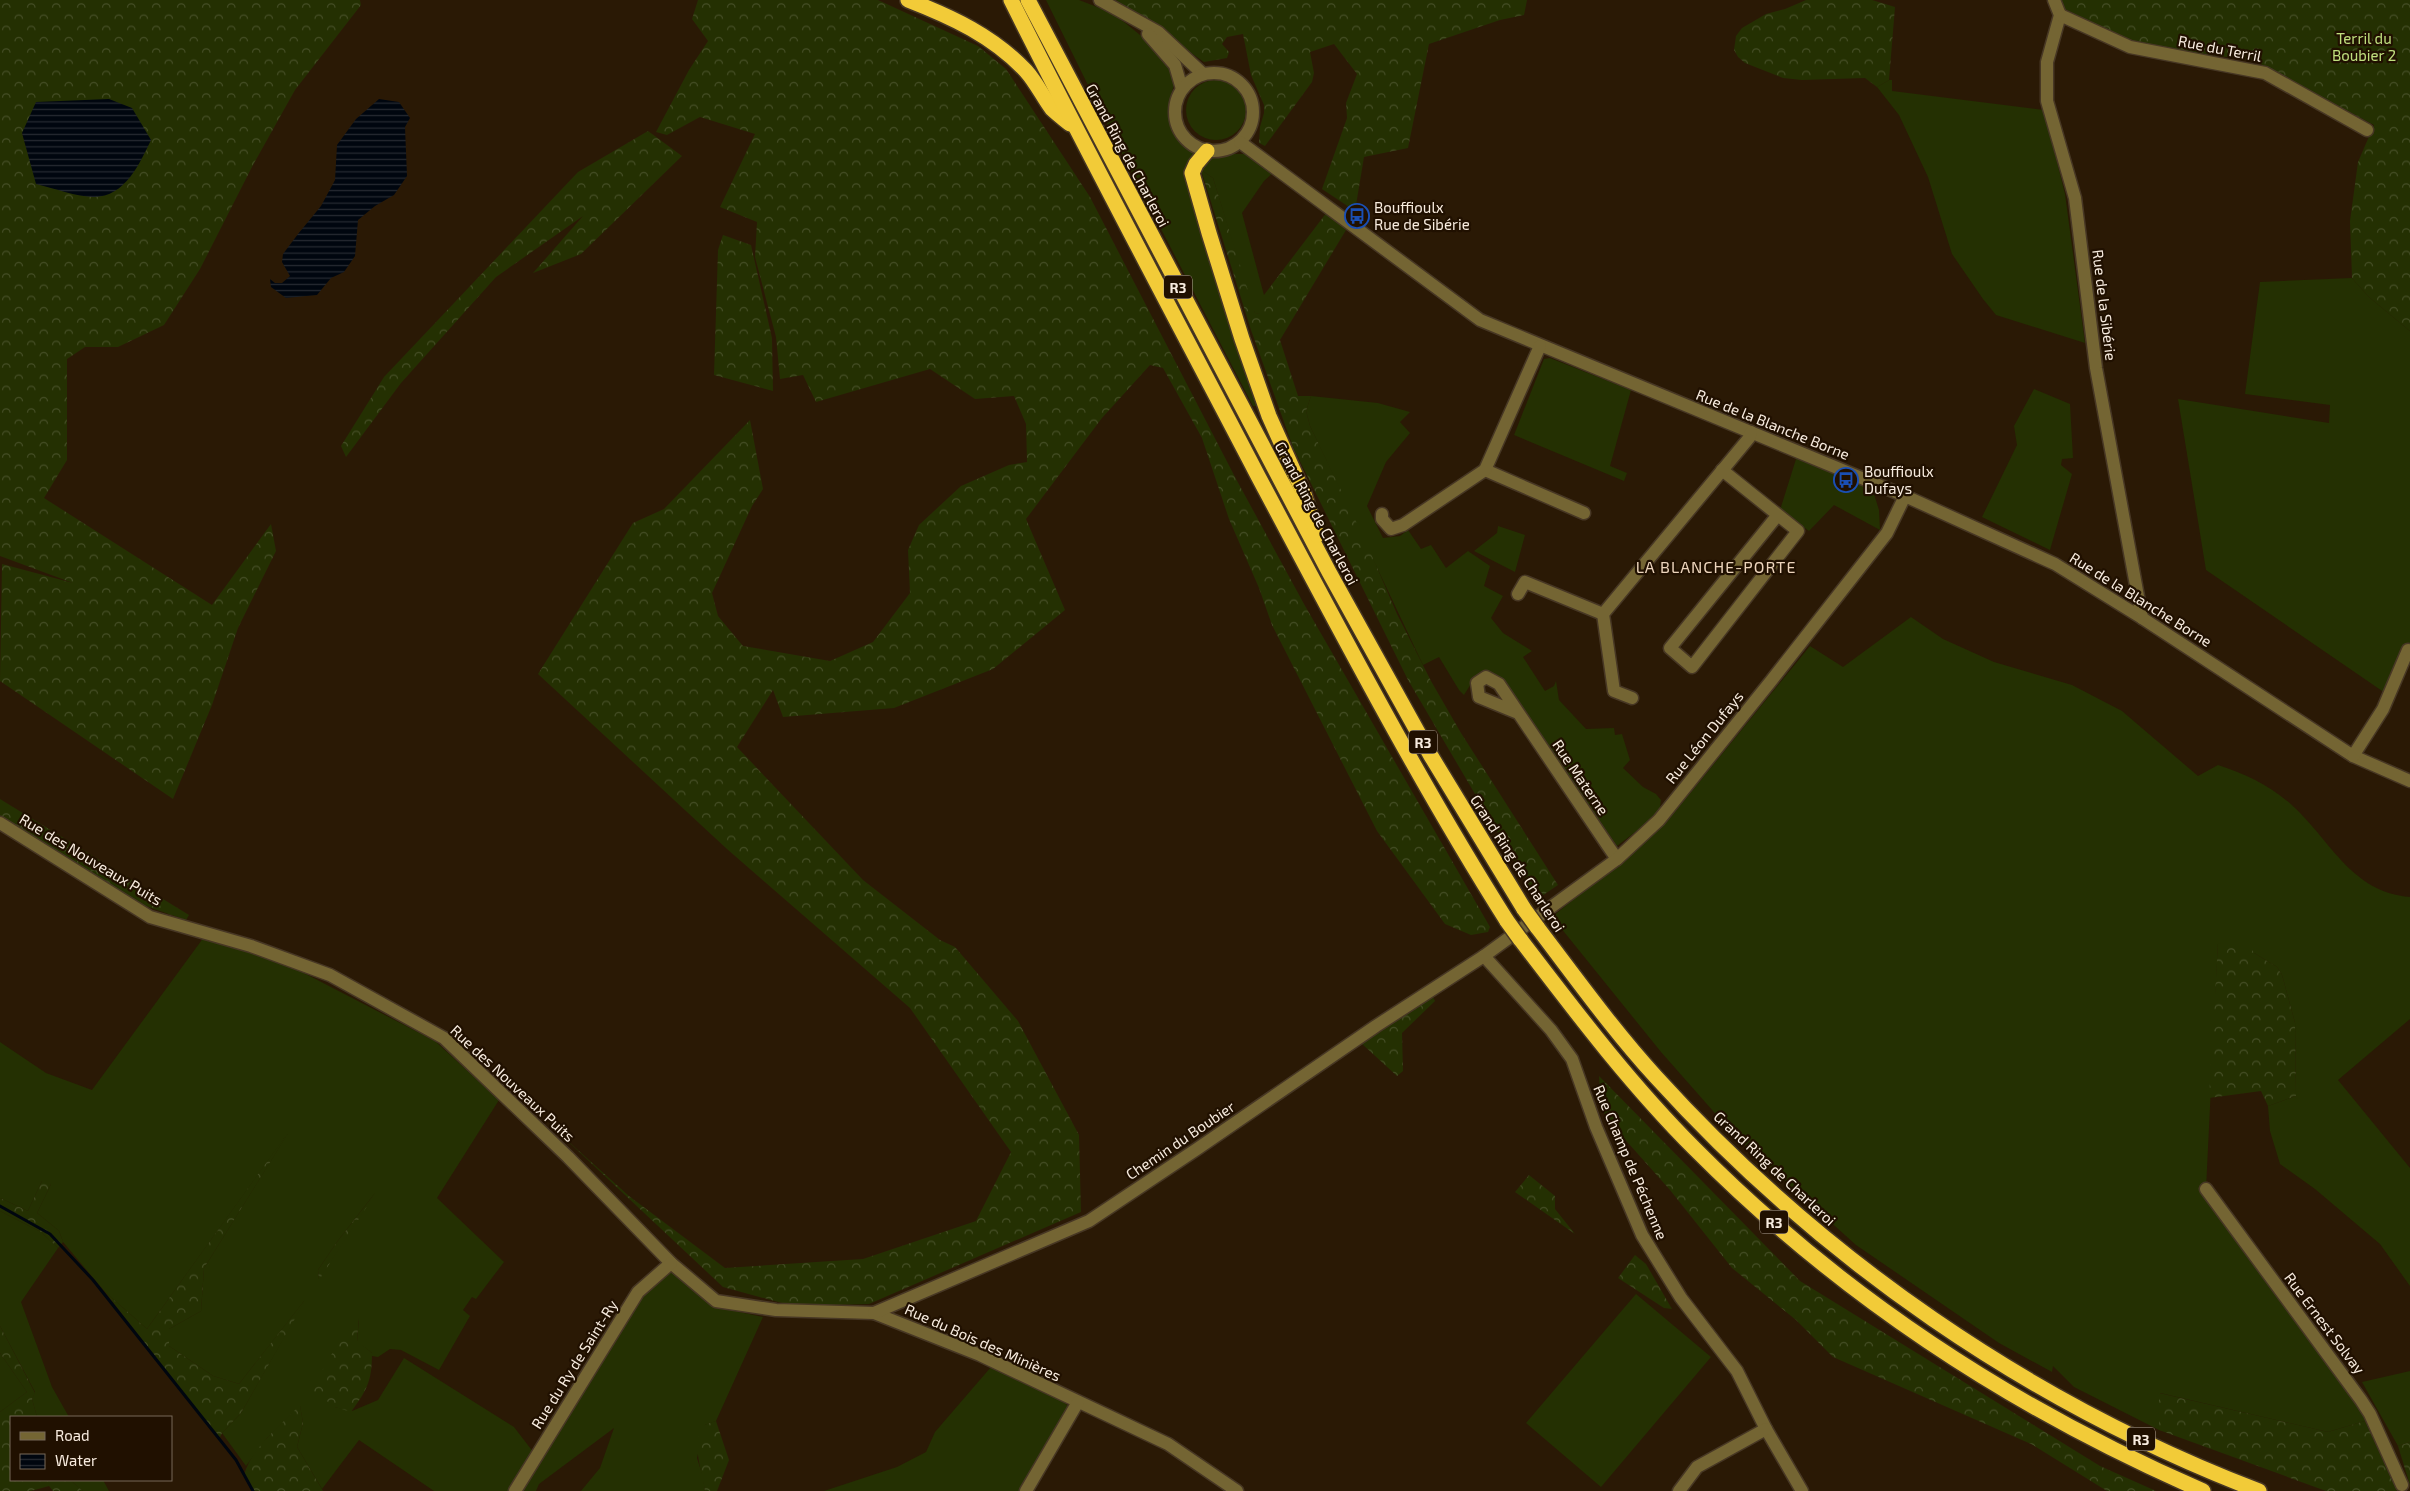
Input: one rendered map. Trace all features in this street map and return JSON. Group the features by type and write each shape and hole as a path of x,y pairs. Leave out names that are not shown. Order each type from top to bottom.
{"highway":[{"path":"908,0 975,30 1008,52 1028,73 1053,110 1075,128"},
{"name":"R3","path":"1011,0 1075,128 1352,654 1456,840 1507,921 1588,1028 1694,1148 1815,1257 1887,1312 2015,1397 2088,1437 2203,1491"},
{"name":"Grand Ring de Charleroi","path":"1028,0 1329,572 1431,756 1524,909 1602,1013 1656,1076 1711,1135 1769,1190 1830,1242 1892,1290 1963,1340 2098,1419 2259,1491"},
{"path":"1207,150 1196,164 1192,173 1208,233 1266,408 1304,494 1329,572"}],"street":[{"path":"1100,0 1158,32 1203,74"},
{"path":"2054,0 2060,15"},
{"name":"Rue du Terril","path":"2060,15 2130,47 2265,73 2367,130"},
{"name":"Rue de la Sibérie","path":"2060,15 2047,62 2047,101 2075,198 2096,368 2142,618"},
{"path":"1134,19 1175,65 1182,89"},
{"path":"1211,72 1228,74 1240,82 1249,92 1253,105 1253,118 1248,131 1240,142 1222,150 1207,150 1190,142 1178,126 1175,107 1182,89 1191,79 1203,74 1211,72"},
{"name":"Rue de la Blanche Borne","path":"1240,142 1480,320 1905,496 2055,564 2142,618 2353,756 2410,781"},
{"path":"1382,514 1382,519 1392,529 1403,525 1485,470 1540,346"},
{"path":"1632,698 1614,691 1603,614 1751,432"},
{"path":"1485,470 1584,513"},
{"path":"1722,470 1798,531 1692,667 1670,648 1777,516"},
{"name":"Rue Léon Dufays","path":"1484,956 1617,859 1658,820 1887,532 1905,496"},
{"path":"1518,594 1525,582 1603,614"},
{"path":"2353,756 2382,709 2408,650"},
{"name":"Rue Materne","path":"1518,712 1617,859"},
{"name":"Rue des Nouveaux Puits","path":"0,823 150,916 251,946 330,975 444,1038 568,1156 671,1263 716,1301 776,1310 874,1313"},
{"name":"Chemin du Boubier","path":"874,1313 1089,1220 1197,1149 1376,1026 1484,956"},
{"name":"Rue Champ de Péchenne","path":"1484,956 1551,1030 1572,1059 1596,1127 1642,1235 1681,1298 1710,1339 1737,1371 1766,1429 1802,1491"},
{"name":"Rue Ernest Solvay","path":"2206,1189 2361,1400 2370,1414 2402,1485"},
{"name":"Rue du Ry de Saint-Ry","path":"514,1491 638,1292 671,1263"},
{"name":"Rue du Bois des Minières","path":"874,1313 980,1355 1168,1444 1237,1491"},
{"path":"1026,1491 1078,1402"},
{"path":"1680,1491 1697,1467 1766,1429"}],"green space":[{"path":"0,0 360,0 361,5 295,90 253,165 200,269 164,325 118,347 85,347 67,359 67,460 44,498 212,605 271,524 276,551 238,628 212,705 173,799 0,681 2,564 73,583 0,556","holes":["22,133 94,197 37,184"]},
{"path":"698,0 878,0 978,46 1006,69 1090,197 1235,477 1304,604 1490,927 1488,932 1471,935 1445,924 1377,831 1272,625 1259,588 1229,519 1202,438 1163,368 1150,365 1102,418 1026,519 1065,610 993,669 894,708 783,717 773,690 737,747 863,880 940,940 955,947 1018,1021 1079,1135 1081,1212 869,1304 793,1306 723,1287 559,1133 629,1196 725,1268 863,1259 976,1221 1011,1152 910,1008 727,849 538,674 633,523 664,509 750,420 763,489 752,506 712,593 718,616 743,646 830,661 873,642 910,593 908,550 919,525 961,486 1009,465 1027,462 1026,424 1014,396 975,399 930,369 816,402 803,375 780,379 776,337 755,257 757,222 720,207 755,134 700,117 667,135 656,132 689,70 708,41 692,19"},
{"path":"1046,0 1079,0 1113,13 1156,48 1177,77 1169,109 1171,125 1175,133 1195,157 1261,406 1253,406 1121,152"},
{"path":"1116,0 1527,0 1524,15 1500,20 1429,44 1408,148 1364,157 1355,211 1322,189 1347,118 1346,103 1357,74 1334,44 1310,52 1314,73 1312,82 1265,146 1259,143 1264,105 1251,75 1243,34 1227,37 1222,44 1229,52 1227,58 1204,62"},
{"path":"1806,0 1872,0 1895,7 1889,80 1877,87 1865,78 1802,80 1783,78 1745,63 1738,57 1734,50 1736,36 1742,28 1766,14 1785,9"},
{"name":"Terril du Boubier 2","path":"2059,0 2410,0 2410,331 2369,297 2352,278 2350,221 2358,162 2374,125 2255,61 2134,44 2065,9"},
{"path":"1210,80 1222,80 1233,85 1241,93 1246,104 1244,122 1233,135 1222,140 1210,140 1199,135 1191,127 1186,116 1186,104 1191,93 1199,85"},
{"path":"1892,80 1892,91 2044,110 2065,194 2085,343 1996,315 1983,299 1952,254 1928,177 1899,115 1877,87"},
{"path":"648,131 682,156 581,254 533,273 583,216 496,277 401,383 346,457 341,446 384,377 578,172"},
{"path":"1231,154 1244,154 1275,171 1264,181 1242,213 1264,295 1264,315 1255,313 1252,307 1213,178 1201,170 1206,159"},
{"path":"1201,170 1213,178 1255,313 1264,314 1264,295 1327,212 1346,230 1280,340 1298,396 1311,396 1306,411 1310,426 1366,542 1397,614 1431,681 1461,733 1558,885 1539,898 1532,891 1408,680 1293,447 1251,330"},
{"path":"723,235 751,245 772,338 773,391 714,375 718,250"},
{"path":"2352,278 2369,297 2410,331 2410,647 2388,695 2206,570 2178,399 2329,423 2330,405 2245,394 2260,282"},
{"path":"1550,358 1631,390 1610,466 1627,473 1624,481 1514,435 1544,359"},
{"path":"2034,389 2070,404 2073,458 2062,459 2061,465 2072,474 2050,550 1982,517 2017,445 2014,426"},
{"path":"1311,396 1378,403 1410,412 1400,422 1410,433 1386,462 1367,506 1383,538 1400,536 1408,530 1421,549 1431,545 1446,568 1468,551 1490,566 1484,586 1503,596 1491,618 1503,633 1532,651 1523,657 1545,691 1554,686 1556,681 1559,700 1586,729 1614,728 1615,735 1622,734 1630,760 1623,768 1643,787 1656,794 1661,800 1659,814 1617,846 1503,681 1474,679 1464,695 1439,657 1423,665 1310,426 1306,411"},
{"path":"1797,456 1873,491 1879,510 1880,530 1834,505 1809,531 1780,510"},
{"path":"1498,526 1525,535 1515,572 1474,551 1497,533"},
{"path":"1911,617 1943,639 1994,662 2072,685 2122,711 2198,776 2218,765 2259,782 2287,800 2358,876 2373,886 2390,893 2410,897 2410,1019 2338,1080 2410,1168 2410,1286 2380,1244 2315,1189 2280,1164 2270,1131 2268,1106 2296,1096 2295,1023 2282,975 2277,967 2254,953 2218,943 2206,1189 2361,1400 2365,1421 2328,1432 2160,1393 2159,1430 2074,1387 2053,1366 2052,1372 1999,1343 1856,1245 1735,1136 1661,1052 1552,917 1665,824 1810,646 1843,667"},
{"path":"0,799 189,915 186,920 137,903 0,818"},
{"path":"204,937 275,958 435,1041 499,1100 437,1198 504,1262 476,1299 472,1297 463,1310 470,1316 439,1370 401,1350 390,1349 378,1357 372,1356 372,1353 357,1342 359,1318 335,1407 352,1411 378,1400 404,1358 514,1427 534,1453 508,1491 434,1491 359,1440 322,1489 297,1447 303,1423 300,1406 267,1438 246,1466 222,1433 241,1413 305,1300 239,1384 213,1376 169,1346 169,1329 201,1311 204,1268 288,1133 147,1329 105,1292 63,1242 59,1231 37,1213 51,1184 42,1181 28,1211 0,1198 0,1042 46,1073 92,1090","holes":["375,1193 319,1279 318,1270"]},
{"path":"2218,943 2249,945 2254,953 2277,967 2282,975 2295,1023 2296,1096 2268,1106 2261,1091 2209,1098"},
{"path":"1432,995 1435,1001 1402,1033 1403,1071 1397,1076 1361,1043"},
{"path":"1599,1076 1800,1281 2100,1466 2156,1491 2107,1491 2031,1444 1833,1357 1796,1320 1732,1268 1670,1190 1621,1135 1601,1109"},
{"path":"294,1124 204,1268 201,1311 169,1329 169,1346 213,1376 239,1384 308,1296 241,1413 222,1433 219,1439 105,1292 147,1329"},
{"path":"1529,1175 1555,1196 1555,1209 1575,1234 1515,1192"},
{"path":"48,1180 51,1184 37,1213 59,1231 63,1242 58,1248 41,1232 0,1211 0,1198 28,1211 42,1181"},
{"path":"379,1188 319,1280 318,1270"},
{"path":"0,1211 41,1232 58,1248 21,1302 52,1387 68,1416 37,1416 32,1399 35,1392 0,1326"},
{"path":"1635,1255 1646,1264 1672,1309 1664,1308 1618,1278"},
{"path":"671,1270 716,1307 763,1317 716,1421 705,1425 697,1458 705,1491 581,1491 600,1468 614,1428 539,1484 536,1491 518,1491 641,1292"},
{"path":"1636,1294 1711,1357 1601,1487 1526,1423"},
{"path":"359,1316 357,1341 372,1353 372,1363 368,1385 351,1412 335,1407 313,1391 326,1362"},
{"path":"0,1326 35,1393 32,1399 37,1416 10,1416 10,1481 71,1481 83,1491 53,1491 49,1486 31,1491 0,1491 0,1412 27,1392 0,1353"},
{"path":"0,1353 27,1392 0,1412"},
{"path":"991,1367 1061,1400 1067,1405 1068,1412 1022,1491 824,1491 897,1467 926,1452 935,1432"},
{"path":"2410,1371 2410,1442 2398,1446 2362,1382"},
{"path":"2159,1393 2328,1432 2365,1421 2397,1491 2326,1491 2159,1430"},
{"path":"300,1405 303,1423 297,1447 323,1491 254,1491 244,1475 253,1455"},
{"path":"716,1421 729,1460 717,1491 705,1491 698,1456 698,1438 700,1430 705,1425"},
{"path":"2410,1442 2410,1485 2398,1446"},
{"path":"71,1481 104,1481 109,1491 83,1491"}],"water":[{"path":"109,99 132,108 151,140 142,159 130,177 114,191 94,197 73,194 36,184 22,133 36,102"},
{"path":"379,99 399,102 410,118 405,127 407,176 394,195 375,206 358,220 355,256 344,272 331,278 317,295 286,298 271,287 270,279 275,283 282,283 290,276 282,262 283,254 321,206 335,180 337,145 356,119"}],"waterway":[{"path":"0,1206 50,1234 93,1280 236,1460 253,1491"}],"place":[{"name":"Bouffioulx Rue de Sibérie","path":"1357,216"},
{"name":"Bouffioulx Dufays","path":"1846,480"}],"district":[{"name":"LA BLANCHE-PORTE","path":"1716,566"}]}
